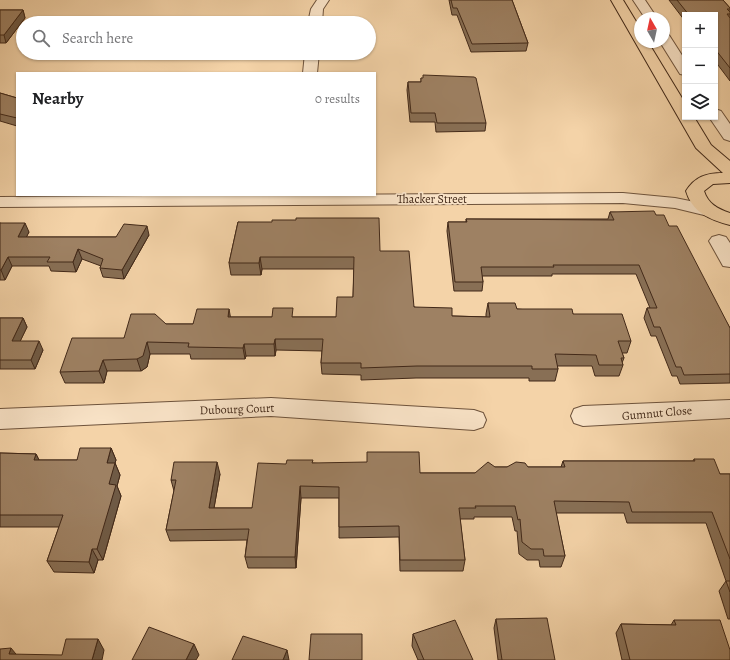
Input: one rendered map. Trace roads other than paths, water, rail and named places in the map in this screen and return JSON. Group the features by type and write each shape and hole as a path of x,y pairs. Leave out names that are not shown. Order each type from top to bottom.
{"main road":[{"path":"617,0 634,29"},
{"path":"645,48 682,111"},
{"path":"687,120 704,148 707,160 699,185 695,191 696,198 700,204 722,222"},
{"path":"704,148 730,170"},
{"path":"699,185 708,179 730,178"}],"street":[{"path":"316,16 317,9 323,0"},
{"path":"639,0 647,12"},
{"path":"670,47 682,66"},
{"path":"310,72 311,60"},
{"path":"718,118 730,136"},
{"name":"Thacker Street","path":"623,198 655,194 699,185"},
{"name":"Thacker Street","path":"0,202 296,198 623,198 675,203 722,222"},
{"path":"722,222 730,261"},
{"name":"Dubourg Court","path":"0,419 270,407 474,420"},
{"name":"Gumnut Close","path":"583,416 618,416 730,408"}]}
